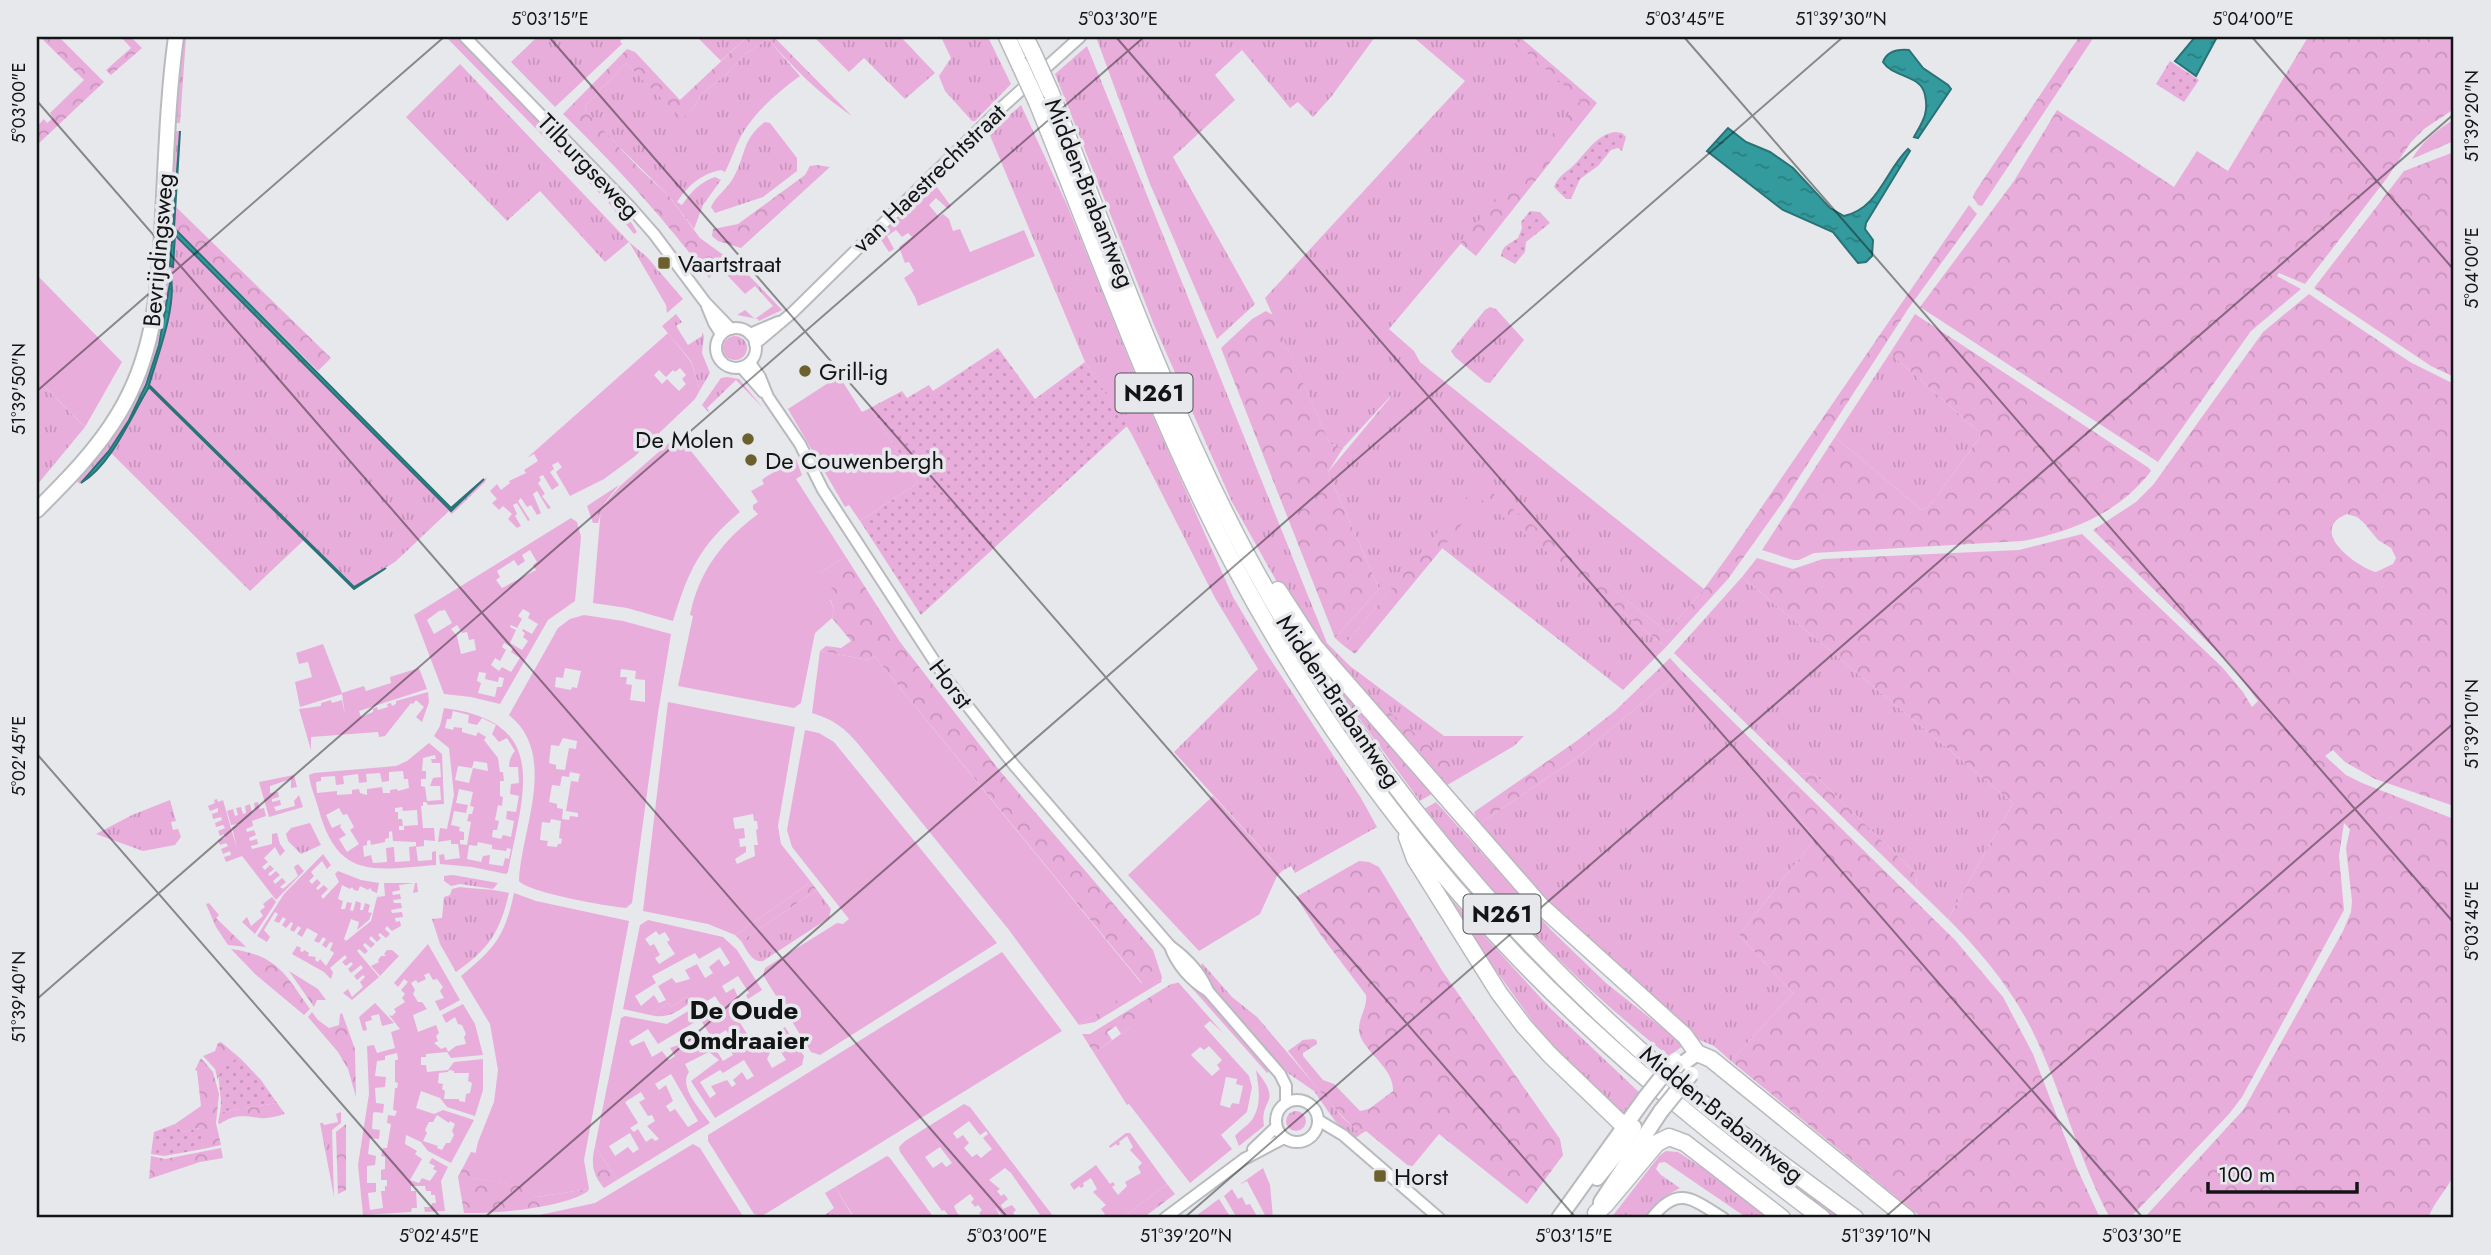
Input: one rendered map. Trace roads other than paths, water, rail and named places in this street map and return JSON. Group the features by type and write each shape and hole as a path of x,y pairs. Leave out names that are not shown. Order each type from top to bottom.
{"highway":[{"name":"Midden-Brabantweg","path":"1007,37 1037,102 1169,430 1226,549 1303,681 1346,746 1401,822 1462,895 1572,1012 1683,1110 1822,1218"},
{"name":"Midden-Brabantweg","path":"1025,37 1050,91 1156,359 1210,483 1295,639 1358,736 1415,813 1511,925 1584,999 1711,1110 1856,1218"},
{"name":"N261","path":"1235,532 1279,591 1315,647 1541,906 1685,1036 1697,1053 1710,1059 1908,1218"},
{"name":"N261","path":"1401,822 1415,859 1499,993 1550,1055 1625,1131"},
{"path":"1593,1215 1605,1205 1657,1143 1669,1137 1685,1143 1782,1218"}],"main road":[{"name":"Bevrijdingsweg","path":"37,510 106,433 135,382 148,349 159,282 176,37"},
{"path":"1559,1218 1584,1186 1591,1172 1682,1066 1697,1062 1697,1053 1682,1054 1682,1066 1652,1104 1626,1161 1593,1215"}],"street":[{"name":"Tilburgseweg","path":"465,37 632,209 672,256 726,332"},
{"name":"van Haestrechtstraat","path":"753,339 792,313 1000,108 1080,37"},
{"path":"738,328 753,339 755,354 746,365 729,367 720,361 716,351 718,339 726,332 738,328"},
{"name":"Horst","path":"746,365 760,377 768,397 800,444 823,490 944,676 1014,765 1170,946 1174,958 1198,985 1208,991 1280,1074 1291,1102"},
{"path":"1338,1132 1314,1133 1303,1141 1290,1141 1284,1138 1276,1127 1277,1113 1291,1102 1306,1102 1312,1107 1318,1120 1338,1132 1439,1218"},
{"path":"1314,1133 1318,1120"},
{"path":"1165,1218 1244,1159 1276,1127"},
{"path":"1244,1159 1284,1138"},
{"path":"1652,1218 1671,1200 1684,1197 1695,1200 1723,1218"}],"water":[{"path":"2195,37 2217,37 2196,76 2175,61"},
{"path":"1909,50 1923,68 1951,89 1918,138 1914,137 1926,112 1922,88 1883,62 1887,55 1893,52"},
{"path":"1728,128 1746,142 1770,152 1793,168 1830,208 1844,216 1856,212 1874,197 1908,149 1910,151 1866,223 1865,229 1873,240 1872,256 1866,262 1858,263 1833,232 1783,210 1707,151"},
{"path":"180,131 174,228 451,508 484,479 451,511 175,235 173,267 170,266"},
{"path":"171,277 169,317 149,385 354,587 386,568 354,589 149,387 120,440 102,464 81,483 109,451 129,420 146,385 159,345"}],"place":[{"name":"Vaartstraat","path":"664,263"},
{"name":"Grill-ig","path":"805,371"},
{"name":"De Molen","path":"748,439"},
{"name":"De Couwenbergh","path":"751,460"},
{"name":"Horst","path":"1380,1176"}],"district":[{"name":"De Oude Omdraaier","path":"744,1025"}]}
